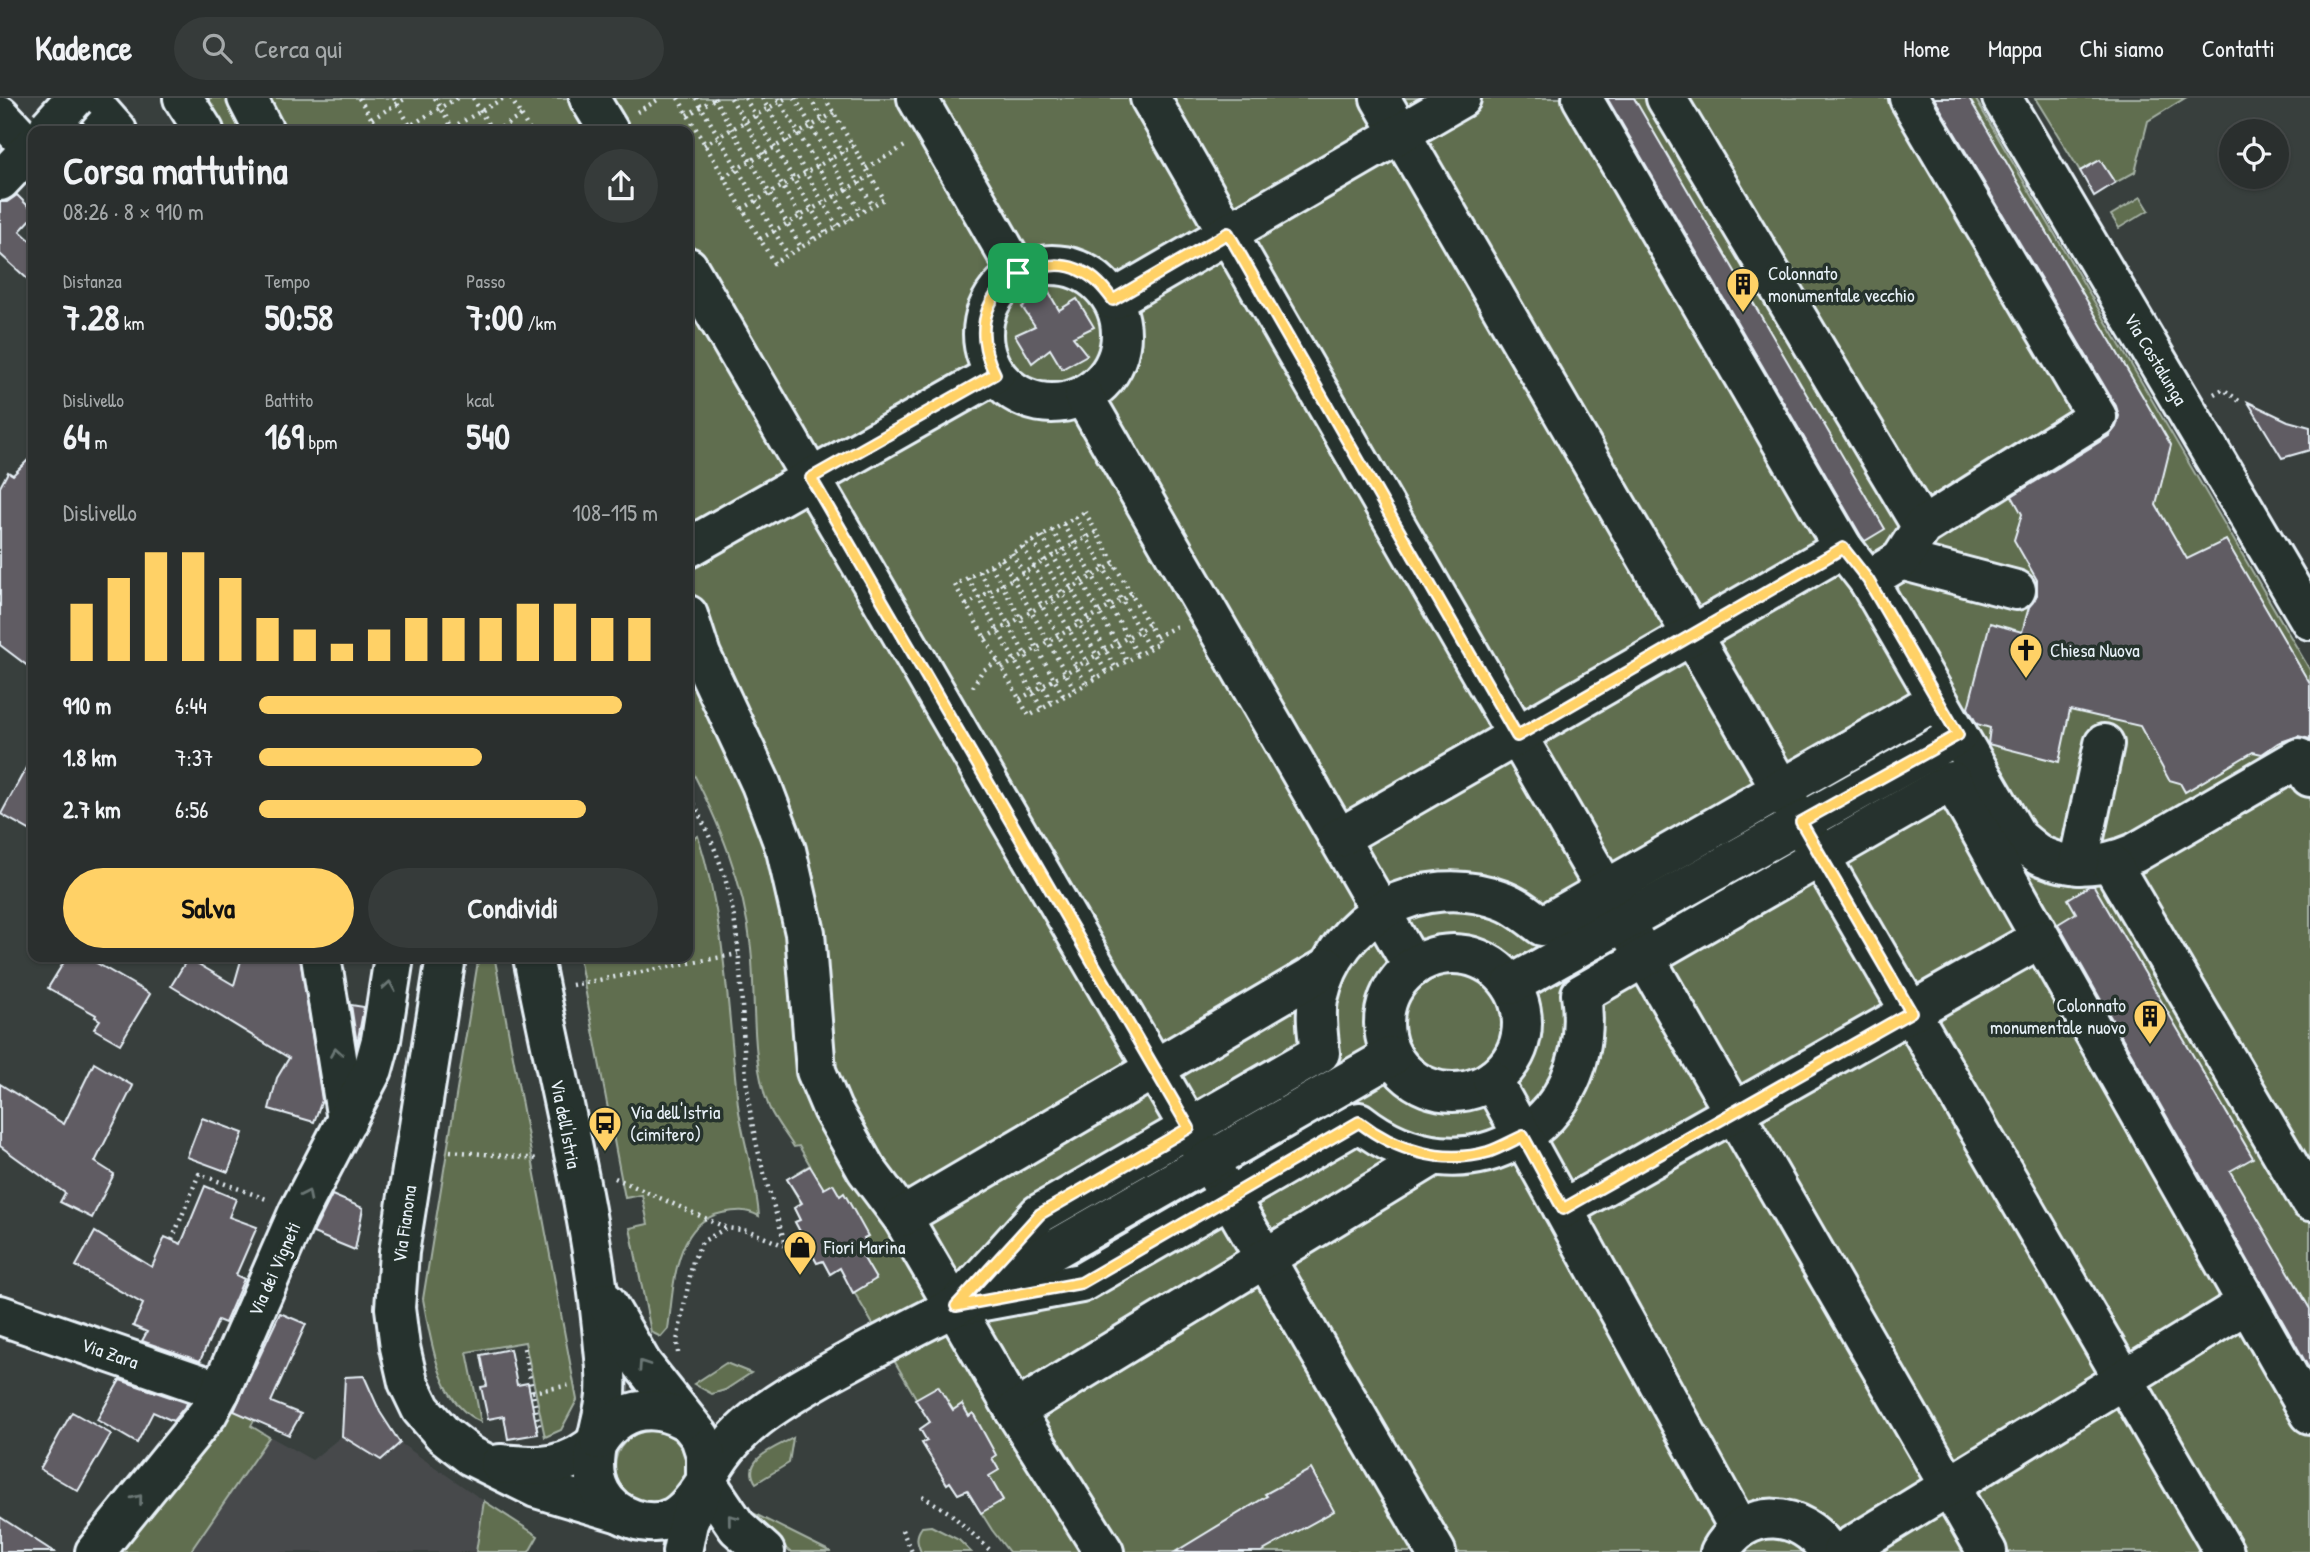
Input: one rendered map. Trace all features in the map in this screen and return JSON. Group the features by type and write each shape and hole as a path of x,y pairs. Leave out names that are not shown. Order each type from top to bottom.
{"street":[{"path":"51,126 75,98"},
{"path":"88,98 113,126"},
{"path":"183,98 201,126"},
{"path":"247,98 261,126"},
{"path":"589,98 606,126"},
{"path":"1150,98 1987,1552"},
{"path":"1380,98 2224,1552"},
{"path":"1113,300 1461,98"},
{"path":"1582,98 1843,548 1868,580 2018,838 2044,857 2095,864 2135,853 2299,758 2310,777"},
{"path":"1868,580 1901,560 1922,527 2097,418 1909,98"},
{"name":"Via Costalunga","path":"2002,98 2310,620"},
{"path":"1670,100 1922,527"},
{"path":"926,114 1018,273"},
{"path":"0,116 28,133"},
{"path":"0,181 28,152"},
{"path":"1053,264 1081,270 1099,282 1113,300 1122,328 1120,354 1106,379 1084,397 1063,403 1036,402 1014,393 995,374 986,357 983,324 996,293 1018,273 1053,264"},
{"path":"693,276 1436,1552"},
{"path":"693,545 995,374"},
{"path":"1084,397 1413,967"},
{"path":"1339,838 1843,548"},
{"path":"1901,560 2017,590"},
{"path":"693,630 701,655 761,784 786,850 805,933 816,1071 832,1109 866,1169 902,1217 1015,1411 1104,1552"},
{"path":"1511,985 1615,906 1781,789 1937,700"},
{"path":"956,1306 1040,1214 1320,1053 1316,1024 1318,1000 1328,967 1350,935 1380,909 1410,896 1445,890 1476,892 1504,901 1542,926 1615,906 1801,822 1958,735"},
{"path":"2105,744 2095,864 2310,1201"},
{"path":"956,1306 1081,1283 1359,1122 1398,1146 1433,1156 1462,1157 1489,1152 1523,1136 1556,1106 1574,1075 1583,1045 1584,1015 1581,994 1952,781 2310,1414"},
{"path":"1563,1209 2039,939"},
{"path":"1447,954 1464,955 1484,961 1511,985 1520,1003 1520,1041 1510,1063 1492,1080 1474,1089 1450,1092 1429,1088 1413,1079 1392,1056 1385,1031 1387,1005 1397,984 1413,967 1447,954"},
{"path":"322,962 346,1120"},
{"name":"Via dei Vigneti","path":"96,1552 208,1413 220,1391 298,1213 373,1069 381,1040 393,962"},
{"name":"Via Fianona","path":"445,962 399,1252 395,1308 408,1382 421,1409 443,1434 481,1462 536,1488 620,1513"},
{"name":"Via dell'Istria","path":"534,962 600,1291 606,1395 593,1468 596,1482 609,1505 620,1513 642,1552"},
{"path":"902,1217 1328,967"},
{"path":"620,1513 644,1521 673,1517 684,1509 705,1481 722,1450 768,1407 884,1342 956,1306 1392,1056"},
{"path":"1492,1080 1563,1209 1729,1541 1760,1520 1783,1519 1794,1521 1813,1532 1829,1552"},
{"path":"1015,1411 1433,1156"},
{"name":"Via dell'Istria","path":"600,1291 642,1364 700,1437 706,1455 705,1481 688,1522 682,1552"},
{"path":"1842,1552 2246,1304"},
{"name":"Via Zara","path":"0,1315 220,1391"},
{"path":"481,1462 532,1467 560,1464 584,1455 616,1420 630,1412 660,1410 684,1420 710,1419 768,1407"},
{"path":"705,1481 737,1527 765,1552"}],"path":[{"path":"359,98 376,126"},
{"path":"372,119 396,101 406,98"},
{"path":"435,98 451,126"},
{"path":"414,126 457,98"},
{"path":"473,98 490,126"},
{"path":"459,126 504,98"},
{"path":"512,98 527,126"},
{"path":"678,98 774,263 884,199 825,98"},
{"path":"696,98 788,255"},
{"path":"687,115 715,98 801,247"},
{"path":"731,98 814,240"},
{"path":"745,98 826,233"},
{"path":"762,98 837,226"},
{"path":"704,145 786,98"},
{"path":"794,98 861,213"},
{"path":"810,98 873,206"},
{"path":"779,100 849,220"},
{"path":"396,101 410,126"},
{"path":"723,177 834,113"},
{"path":"866,168 926,114"},
{"path":"503,126 522,116"},
{"path":"742,209 853,146"},
{"path":"760,239 870,176"},
{"path":"2210,397 2223,389 2242,403"},
{"path":"1085,512 1159,643 1030,716 955,585 1063,524 1085,512"},
{"path":"1075,517 1149,648"},
{"path":"1063,524 1138,655"},
{"path":"1052,530 1127,661"},
{"path":"966,605 1096,532"},
{"path":"1042,536 1115,667"},
{"path":"1033,541 1106,673"},
{"path":"1023,547 1097,678"},
{"path":"1012,553 1086,684"},
{"path":"1002,559 1075,690"},
{"path":"985,638 1114,564"},
{"path":"991,565 1064,697"},
{"path":"979,571 1052,703"},
{"path":"968,578 1042,709"},
{"path":"1002,668 1132,594"},
{"path":"1020,699 1150,625"},
{"path":"610,1176 726,1228 749,1231 786,1246 762,1167 748,1098 730,895 718,854 693,801"},
{"path":"571,985 737,954"},
{"path":"440,1150 540,1159"},
{"path":"172,1240 199,1174 269,1200"},
{"path":"678,1365 677,1341 693,1261 702,1242 726,1228"},
{"path":"524,1348 542,1438"},
{"path":"533,1392 582,1382"},
{"path":"922,1496 950,1513 992,1552"},
{"path":"902,1530 912,1552"}],"shaded area":[{"path":"238,1389 264,1403 251,1426 312,1460 342,1436 381,1460 400,1443 484,1501 476,1552 118,1552"}],"green space":[{"path":"205,98 1975,98 2310,670 2310,1552 1009,1552 967,1490 958,1494 950,1482 947,1484 922,1443 927,1440 920,1429 930,1422 840,1268 830,1274 823,1261 817,1263 795,1222 800,1220 794,1208 801,1203 787,1179 810,1165 799,1146 794,1147 774,1117 763,1089 756,1049 751,948 743,900 720,830 693,773 693,126 222,126"},
{"path":"2035,98 2185,98 2148,121 2135,172 2115,183 2100,160 2080,171"},
{"path":"2141,197 2149,210 2119,228 2111,215"},
{"path":"698,836 715,903 738,1105 759,1216 741,1211 722,1213 706,1219 694,1230 679,1260 668,1329 661,1337 651,1332 630,1228 648,1224 642,1195 625,1198 580,962 693,962 693,838"},
{"path":"478,962 495,962 577,1400 561,1430 545,1437 525,1342 467,1352 481,1422 466,1413 455,1401 439,1369 423,1299"},
{"path":"726,1363 751,1373 725,1390 712,1394 694,1384"},
{"path":"238,1389 264,1403 251,1426 269,1437 190,1552 118,1552"},
{"path":"651,1431 671,1437 681,1447 687,1467 681,1487 671,1497 651,1503 631,1497 621,1487 615,1467 621,1447 631,1437"},
{"path":"793,1438 789,1463 756,1483 752,1475 756,1461"},
{"path":"484,1501 538,1536 529,1552 476,1552"},
{"path":"749,1511 831,1552 790,1552 766,1531"},
{"path":"931,1526 959,1540 971,1552 921,1552 918,1533 922,1527"}],"building":[{"name":"Colonnato monumentale vecchio","path":"1607,98 1634,98 1885,529 1865,541 1861,536"},
{"path":"1934,98 1969,98 2171,445 2156,505 2187,559 2226,540 2310,684 2310,739 2298,736 2278,743 2262,754 2253,752 2185,792 2180,783 2169,780 2140,726 2070,710 2059,762 1988,744 1990,728 1977,724 1968,708 1990,623 2022,632 2029,607 2037,595 2037,580 2014,540 2022,514 2012,496 2109,436 2116,427 2119,416 2116,406"},
{"path":"2100,160 2115,183 2094,196 2080,171"},
{"path":"17,195 28,206 28,222 20,231 28,238 28,279 0,254 0,202 7,202"},
{"path":"1048,291 1059,310 1077,299 1094,327 1073,337 1087,355 1062,369 1050,349 1032,363 1015,335 1035,326 1022,307"},
{"path":"2248,402 2288,421 2310,427 2310,450 2282,458"},
{"path":"28,460 28,666 0,645 0,487 8,472 13,475"},
{"path":"28,764 28,829 1,814"},
{"name":"Colonnato monumentale nuovo","path":"2089,886 2094,886 2253,1158 2230,1171 2310,1309 2310,1370 2058,924 2076,913 2068,899"},
{"path":"64,962 95,962 150,994 120,1044 94,1029 100,1020 96,1015 48,988"},
{"path":"186,962 195,962 234,985 241,962 301,962 322,1100 314,1122 269,1109 277,1078 289,1058 171,986"},
{"path":"351,1005 364,1007 357,1044"},
{"path":"94,1063 133,1086 95,1162 114,1174 92,1218 60,1202 65,1193 0,1146 0,1084 64,1124"},
{"path":"202,1118 243,1133 228,1172 187,1157"},
{"path":"810,1166 824,1189 833,1184 840,1196 844,1193 868,1236 864,1238 870,1249 862,1255 876,1279 853,1293 840,1268 830,1274 823,1261 817,1263 795,1222 800,1220 794,1208 802,1203 787,1179"},
{"path":"205,1186 236,1199 229,1217 257,1227 236,1275 244,1279 225,1323 218,1320 200,1361 142,1341 147,1332 133,1326 143,1304 76,1266 95,1232 152,1267 165,1237 181,1244"},
{"path":"332,1195 363,1208 355,1250 313,1233"},
{"path":"280,1313 306,1324 271,1402 301,1414 289,1435 234,1411"},
{"path":"510,1349 517,1385 528,1383 538,1434 508,1439 504,1416 488,1419 481,1387 487,1386 481,1355"},
{"path":"364,1376 380,1412 400,1443 381,1460 342,1436 345,1377"},
{"path":"120,1380 188,1403 173,1421 153,1412 137,1443 97,1420"},
{"path":"938,1386 953,1410 962,1404 969,1416 973,1413 996,1455 992,1458 999,1470 989,1476 1003,1500 981,1513 967,1490 958,1494 950,1482 947,1484 922,1443 927,1441 920,1429 930,1422 915,1399"},
{"path":"72,1412 111,1434 78,1491 40,1469"},
{"path":"1311,1469 1334,1511 1261,1552 1175,1552 1267,1496 1265,1494"},
{"path":"0,1517 54,1552 0,1552"}],"place":[{"name":"Colonnato monumentale vecchio","path":"1743,314"},
{"name":"Chiesa Nuova","path":"2026,680"},
{"name":"Colonnato monumentale nuovo","path":"2150,1046"},
{"name":"Via dell'Istria (cimitero)","path":"605,1153"},
{"name":"Fiori Marina","path":"800,1277"}],"route":[{"path":"1228,233 1517,736 1843,548 1868,580 1958,735 1801,822 1911,1012 1563,1209 1523,1136 1489,1152 1462,1157 1433,1156 1398,1146 1359,1122 1081,1283 956,1306 1040,1214 1189,1128 811,478 995,374 986,357 983,324 996,293 1018,273 1053,264 1081,270 1099,282 1113,300 1228,233"}]}
